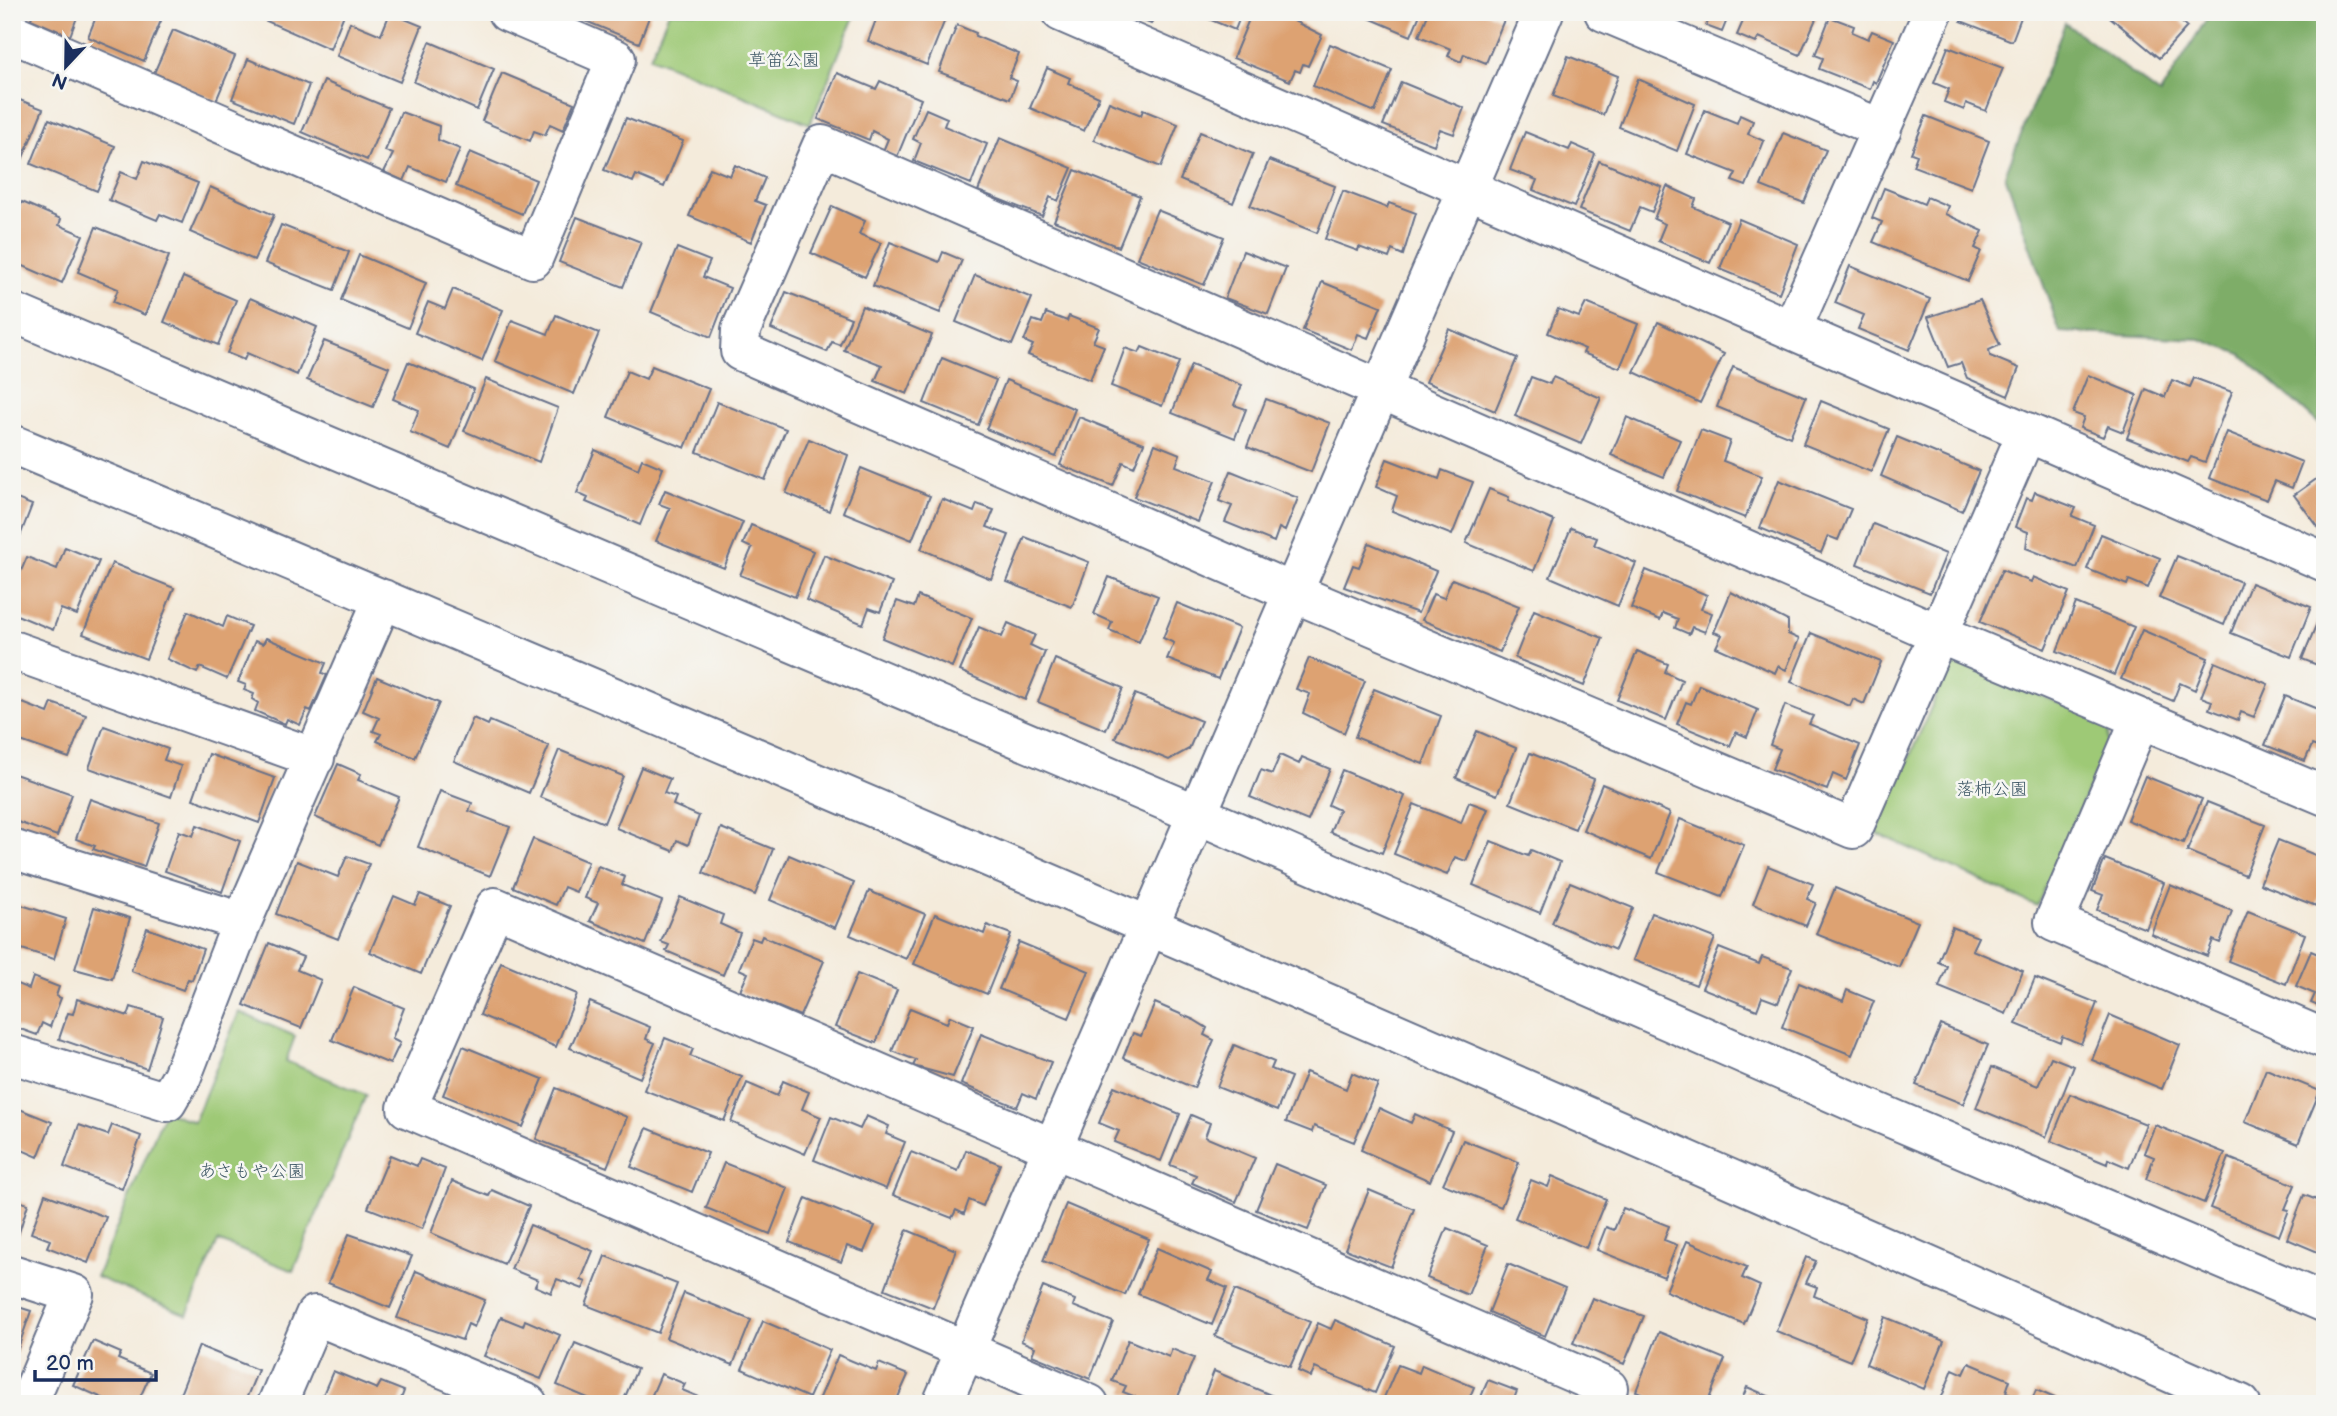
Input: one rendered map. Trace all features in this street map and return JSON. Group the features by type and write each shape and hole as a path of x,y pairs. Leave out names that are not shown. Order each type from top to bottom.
{"street":[{"path":"12,33 533,259 616,59 507,12"},
{"path":"1061,12 2325,562"},
{"path":"942,1404 1544,12"},
{"path":"1604,12 1882,129"},
{"path":"1792,329 1933,12"},
{"path":"2027,432 1937,633 1853,829 1294,593 740,351 741,330 822,145 1937,633 2325,796"},
{"path":"12,312 1199,815 1856,1103 2325,1303"},
{"path":"12,444 383,599 1148,927 1808,1212 2241,1404"},
{"path":"12,1054 167,1102 182,1076 242,922 383,599"},
{"path":"12,650 315,758"},
{"path":"2140,720 2054,922 2325,1039"},
{"path":"12,849 242,922"},
{"path":"1089,1404 407,1108 495,907 1608,1388 1602,1404"},
{"path":"12,1274 74,1294 27,1404"},
{"path":"277,1404 315,1315 528,1404"}],"green space":[{"name":"草笛公園","path":"669,12 856,12 810,124 650,57"},
{"path":"2211,12 2325,12 2325,429 2241,354 2200,339 2060,332 2005,175 2065,23 2160,94"},
{"name":"落柿公園","path":"1952,660 2109,723 2108,745 2037,906 1876,833"},
{"name":"あさもや公園","path":"239,1012 295,1036 286,1061 366,1095 293,1271 218,1241 187,1315 96,1277 165,1111 194,1122"}],"building":[{"path":"33,12 79,12 70,36 31,19"},
{"path":"98,12 153,12 163,16 144,61 88,37"},
{"path":"265,12 345,12 330,49 262,19"},
{"path":"586,12 651,12 639,43 583,20"},
{"path":"879,12 948,12 927,65 868,41"},
{"path":"1121,12 1156,12 1151,24"},
{"path":"1192,12 1242,12 1235,30"},
{"path":"1252,12 1276,12 1322,35 1308,66 1303,64 1300,72 1295,70 1290,81 1233,58"},
{"path":"1355,12 1421,12 1411,36"},
{"path":"1429,12 1485,12 1504,20 1486,63 1464,54 1461,62 1448,56 1451,49 1419,36"},
{"path":"1704,12 1730,12 1722,32 1706,26 1711,15"},
{"path":"1747,12 1819,12 1800,55 1759,37 1756,43 1737,35"},
{"path":"1964,12 2023,12 2012,41 1961,21"},
{"path":"2104,12 2170,12 2187,27 2159,58"},
{"path":"390,13 422,26 400,82 337,56 350,22 381,35"},
{"path":"1830,17 1854,26 1852,32 1868,39 1872,31 1894,40 1876,83 1873,81 1870,89 1819,69 1823,58 1815,55"},
{"path":"957,25 976,33 975,36 1019,54 1009,78 1017,81 1010,99 939,72"},
{"path":"173,30 235,56 216,101 154,73"},
{"path":"430,42 494,69 477,110 414,82"},
{"path":"1330,44 1392,70 1375,112 1313,86"},
{"path":"1948,47 2003,68 1986,111 1966,103 1964,110 1944,102 1949,89 1934,83"},
{"path":"1568,56 1618,76 1603,115 1553,96"},
{"path":"248,59 309,85 294,124 232,99"},
{"path":"1047,68 1070,78 1068,83 1099,97 1084,131 1030,108"},
{"path":"502,73 574,103 563,130 550,124 545,135 534,131 530,141 482,121"},
{"path":"837,73 876,89 880,81 921,99 897,157 883,151 888,139 872,131 869,140 818,119"},
{"path":"1638,79 1695,104 1677,151 1619,127"},
{"path":"324,81 389,108 367,160 302,132"},
{"path":"1401,82 1464,108 1454,134 1440,129 1434,145 1383,125"},
{"path":"12,97 43,109 22,160 12,156"},
{"path":"1109,102 1141,115 1143,110 1178,124 1161,167 1094,140"},
{"path":"926,109 947,118 944,126 987,144 971,184 914,161 921,143 913,139"},
{"path":"1705,110 1737,123 1740,115 1753,121 1748,134 1764,141 1746,186 1732,181 1736,173 1687,154"},
{"path":"401,112 439,126 438,140 460,149 446,182 410,167 404,181 384,172 393,154 385,151"},
{"path":"1926,116 1989,141 1971,188 1913,166 1917,155 1911,153"},
{"path":"626,118 683,141 664,187 636,175 633,182 604,170"},
{"path":"49,119 115,146 97,191 31,164"},
{"path":"1200,132 1253,154 1233,203 1180,180"},
{"path":"1525,132 1569,150 1572,144 1595,154 1574,207 1533,190 1537,180 1510,170"},
{"path":"1783,133 1826,150 1804,203 1761,186"},
{"path":"1000,138 1072,168 1058,201 1050,197 1042,216 978,191"},
{"path":"470,152 536,180 522,214 456,186"},
{"path":"1269,160 1335,186 1317,233 1250,206"},
{"path":"144,161 198,183 182,223 160,214 157,220 109,200 121,172 137,179"},
{"path":"1599,161 1662,187 1652,212 1640,207 1630,231 1579,210"},
{"path":"735,165 765,178 755,201 766,205 751,242 689,216 710,168 730,176"},
{"path":"1075,170 1140,196 1119,247 1054,221"},
{"path":"1667,186 1696,199 1693,207 1728,222 1710,263 1658,241 1665,224 1654,219"},
{"path":"210,187 274,215 254,260 190,232"},
{"path":"1884,188 1924,204 1927,197 1948,206 1945,214 1983,231 1975,248 1981,251 1968,281 1873,242 1882,222 1872,218"},
{"path":"1343,191 1387,208 1389,203 1416,213 1403,255 1392,250 1389,258 1359,247 1358,251 1325,239"},
{"path":"22,202 61,219 59,225 83,235 62,283 12,261 12,225"},
{"path":"832,206 865,221 859,234 881,243 865,277 811,253"},
{"path":"1157,210 1224,237 1204,285 1137,258"},
{"path":"577,217 641,242 623,287 559,262"},
{"path":"1739,219 1798,244 1779,293 1720,269"},
{"path":"281,225 349,252 334,290 265,263"},
{"path":"96,227 169,256 145,315 113,302 118,289 78,272"},
{"path":"890,242 939,262 943,252 962,260 940,313 873,286"},
{"path":"677,248 710,261 703,277 730,288 711,337 651,312"},
{"path":"1243,251 1286,268 1268,314 1225,298"},
{"path":"359,255 426,283 408,328 341,300"},
{"path":"1850,266 1930,299 1909,350 1858,329 1864,315 1835,303"},
{"path":"975,275 1032,298 1012,345 956,322"},
{"path":"183,277 236,300 218,345 164,322"},
{"path":"1322,282 1381,306 1368,338 1358,334 1352,350 1303,330"},
{"path":"453,289 503,310 482,361 415,333 428,302 445,309"},
{"path":"786,292 851,318 840,345 832,342 827,352 771,329"},
{"path":"250,298 317,327 297,375 247,353 244,360 227,353"},
{"path":"1980,300 2000,345 1989,350 1990,356 2019,368 2008,396 1967,378 1961,363 1948,367 1928,317"},
{"path":"1586,303 1638,324 1620,368 1583,353 1585,349 1548,333 1558,309 1579,317"},
{"path":"862,306 932,335 907,394 875,381 882,365 844,350"},
{"path":"1046,313 1067,321 1069,316 1099,328 1093,342 1104,346 1090,380 1028,355 1033,345 1024,341 1033,320 1042,323"},
{"path":"556,315 599,333 574,394 495,361 512,320 548,334"},
{"path":"1658,322 1724,354 1700,403 1634,372"},
{"path":"1449,329 1517,358 1495,411 1426,382"},
{"path":"324,341 389,367 373,407 307,380"},
{"path":"1142,347 1179,362 1162,406 1111,386 1125,348 1139,353"},
{"path":"942,358 996,380 978,425 924,403"},
{"path":"408,362 474,389 450,449 410,432 419,410 393,399"},
{"path":"1191,365 1242,385 1234,405 1246,409 1235,438 1172,413"},
{"path":"652,366 709,389 685,448 608,417 627,371 646,379"},
{"path":"1733,367 1806,397 1790,437 1717,407"},
{"path":"2088,375 2137,395 2123,432 2108,426 2103,437 2080,428 2084,417 2073,413"},
{"path":"1531,377 1550,384 1553,377 1601,398 1581,444 1515,416"},
{"path":"2194,378 2232,392 2205,462 2191,457 2188,462 2127,438 2146,389 2165,397 2172,380 2190,387"},
{"path":"486,379 558,408 539,462 464,431"},
{"path":"1006,380 1075,409 1056,457 986,429"},
{"path":"1266,399 1330,423 1311,472 1247,447"},
{"path":"1821,401 1889,429 1871,472 1803,444"},
{"path":"717,402 786,429 765,480 697,452"},
{"path":"1079,417 1144,443 1134,467 1123,462 1113,486 1060,465"},
{"path":"1627,417 1680,440 1664,477 1611,455"},
{"path":"1701,430 1730,441 1723,461 1762,476 1745,518 1677,491"},
{"path":"2227,432 2302,462 2292,488 2275,481 2267,500 2209,478"},
{"path":"1897,437 1979,471 1962,511 1881,476"},
{"path":"809,439 848,455 829,511 786,493"},
{"path":"1155,444 1180,454 1176,466 1215,481 1198,522 1134,497"},
{"path":"595,450 638,469 642,459 663,468 640,525 586,502 588,498 577,493"},
{"path":"1387,459 1439,479 1442,470 1473,482 1452,535 1392,511 1397,496 1376,487"},
{"path":"861,468 930,496 912,540 843,512"},
{"path":"1231,471 1298,498 1285,531 1279,528 1274,542 1225,522 1232,506 1219,501"},
{"path":"2325,473 2325,536 2294,495"},
{"path":"1779,480 1851,509 1838,540 1828,536 1821,553 1760,528"},
{"path":"1489,489 1509,497 1508,501 1554,521 1534,571 1466,543"},
{"path":"665,490 743,522 724,568 656,541 670,508 659,504"},
{"path":"2035,492 2076,508 2072,516 2094,525 2077,568 2026,548 2028,532 2015,527 2026,498 2032,500"},
{"path":"12,497 32,505 15,549 12,547"},
{"path":"942,499 974,512 977,504 994,510 987,527 1009,535 991,579 921,549"},
{"path":"1873,524 1946,554 1930,593 1857,564"},
{"path":"751,525 813,551 795,597 740,575 752,548 743,544"},
{"path":"1571,528 1597,538 1594,545 1636,563 1618,606 1550,577"},
{"path":"2101,534 2160,558 2148,588 2129,580 2127,585 2087,569"},
{"path":"1025,537 1089,562 1072,607 1007,582"},
{"path":"1369,543 1436,571 1418,613 1344,587 1353,565 1359,567"},
{"path":"65,547 99,561 77,615 61,609 53,630 12,613 12,592 27,557 57,569"},
{"path":"824,555 892,583 880,612 869,608 863,624 806,600"},
{"path":"2177,556 2241,582 2224,625 2159,598"},
{"path":"112,563 174,588 146,659 83,634"},
{"path":"1646,570 1707,595 1701,609 1712,613 1705,632 1692,627 1689,634 1675,628 1678,619 1663,613 1660,620 1631,608"},
{"path":"2002,570 2031,582 2033,577 2069,592 2045,649 1980,622"},
{"path":"1109,577 1158,596 1139,642 1109,630 1112,622 1094,614"},
{"path":"1452,579 1519,606 1500,652 1422,620 1433,594 1444,598"},
{"path":"2251,583 2311,607 2291,657 2231,633"},
{"path":"1731,592 1788,621 1788,634 1799,639 1786,670 1778,666 1775,673 1716,647 1722,635 1714,632"},
{"path":"918,596 972,618 952,667 882,638 897,601 914,607"},
{"path":"1177,603 1239,628 1218,679 1167,659 1174,643 1163,638"},
{"path":"2076,603 2134,627 2114,675 2057,651"},
{"path":"1534,610 1603,638 1584,686 1515,658"},
{"path":"188,611 223,627 227,616 250,626 227,679 200,667 197,673 167,659"},
{"path":"2322,611 2325,612 2325,668 2302,659"},
{"path":"1008,623 1035,635 1030,645 1045,652 1025,700 960,671 979,627 1002,637"},
{"path":"2142,630 2208,658 2195,690 2180,683 2173,701 2121,679"},
{"path":"1811,633 1881,662 1864,704 1853,699 1850,706 1791,682"},
{"path":"266,638 326,663 322,673 327,675 311,711 307,709 300,725 287,719 285,724 255,711 258,703 252,699 254,694 244,690 246,685 238,682 255,641 263,644"},
{"path":"1637,651 1668,664 1665,672 1682,680 1666,720 1617,700"},
{"path":"1309,658 1365,681 1344,733 1303,713 1310,694 1296,689"},
{"path":"1055,659 1123,688 1106,730 1038,702"},
{"path":"2215,662 2268,684 2254,717 2241,712 2238,720 2209,709 2212,701 2201,697"},
{"path":"377,677 439,703 415,758 377,741 381,734 373,731 379,718 363,711"},
{"path":"1699,685 1758,710 1747,737 1736,732 1730,746 1677,724 1686,702 1691,704"},
{"path":"1374,689 1441,716 1423,764 1355,737"},
{"path":"1135,694 1201,721 1189,749 1169,760 1115,738"},
{"path":"2285,696 2325,712 2325,750 2312,745 2305,761 2265,745"},
{"path":"20,702 48,713 52,703 86,715 69,758 12,738 12,723"},
{"path":"1785,705 1813,716 1809,724 1860,745 1846,780 1833,774 1827,790 1772,769 1780,749 1770,745"},
{"path":"473,718 488,725 490,721 549,746 529,793 454,761"},
{"path":"104,726 168,749 164,760 181,766 171,797 89,768"},
{"path":"1477,731 1516,748 1497,795 1456,778"},
{"path":"559,750 623,776 604,823 540,797"},
{"path":"1530,753 1594,779 1575,829 1510,803"},
{"path":"209,754 275,778 259,823 193,799"},
{"path":"1280,755 1299,764 1302,757 1330,769 1308,821 1250,797 1261,770 1272,774"},
{"path":"338,764 361,774 358,780 399,797 378,845 315,817"},
{"path":"641,767 670,779 664,793 676,797 673,805 699,816 688,845 677,840 673,851 616,828"},
{"path":"1342,770 1405,796 1382,853 1330,832 1339,810 1328,805"},
{"path":"12,773 72,794 57,836 12,820"},
{"path":"2145,776 2202,799 2183,843 2127,820"},
{"path":"1602,784 1670,813 1651,859 1583,830"},
{"path":"440,791 472,803 469,811 510,827 490,876 418,847"},
{"path":"90,799 159,823 144,867 93,849 95,846 76,839"},
{"path":"1469,802 1488,809 1466,861 1455,857 1447,875 1394,854 1414,804 1461,823"},
{"path":"2207,802 2265,825 2245,875 2187,851"},
{"path":"1680,819 1744,845 1722,897 1658,872"},
{"path":"197,825 240,841 222,892 165,871 179,831 193,836"},
{"path":"721,828 773,849 755,895 703,873"},
{"path":"533,839 588,862 576,892 564,887 556,905 513,887"},
{"path":"2278,840 2325,859 2325,884 2316,906 2260,884"},
{"path":"1491,841 1528,856 1531,850 1560,862 1540,913 1473,885"},
{"path":"789,855 854,883 835,928 770,900"},
{"path":"347,856 369,864 338,939 276,914 297,861 338,877"},
{"path":"2105,859 2164,883 2146,929 2097,910 2103,895 2092,891"},
{"path":"598,866 625,877 622,885 662,901 645,944 590,921 598,903 585,898"},
{"path":"1768,866 1813,884 1807,899 1816,903 1806,926 1753,904"},
{"path":"1570,882 1633,908 1615,950 1552,923"},
{"path":"2170,885 2232,911 2220,943 2213,940 2207,956 2151,934"},
{"path":"1835,888 1918,922 1899,967 1816,934"},
{"path":"869,891 925,914 906,959 850,935"},
{"path":"420,894 450,906 421,974 370,952 394,896 415,905"},
{"path":"680,897 723,915 720,924 740,933 723,975 666,951 669,945 661,942"},
{"path":"12,902 66,919 54,959 12,946"},
{"path":"94,907 130,918 112,979 75,969"},
{"path":"2248,911 2305,934 2286,984 2228,961"},
{"path":"1651,913 1715,938 1696,985 1633,960"},
{"path":"935,914 984,934 987,925 1011,934 987,994 914,964"},
{"path":"1952,927 1978,937 1972,950 2023,971 2006,1014 1939,987 1947,966 1938,962"},
{"path":"147,928 203,949 192,980 188,979 183,990 131,971"},
{"path":"762,936 824,961 800,1016 740,991 748,973 739,969 752,938 760,941"},
{"path":"1019,942 1089,971 1069,1018 999,989"},
{"path":"269,943 303,957 297,970 321,980 301,1028 244,1005"},
{"path":"1719,948 1759,964 1762,957 1792,968 1778,1003 1762,997 1757,1010 1702,988"},
{"path":"2311,951 2325,957 2325,1009 2311,1003 2315,994 2296,986"},
{"path":"501,962 577,994 556,1047 480,1015"},
{"path":"857,974 897,990 876,1043 835,1027"},
{"path":"33,977 59,987 56,996 61,998 50,1027 42,1023 37,1035 12,1026 12,982 29,989"},
{"path":"2035,978 2097,1003 2081,1044 2062,1036 2060,1042 2016,1024"},
{"path":"1799,983 1843,1001 1847,990 1874,1001 1852,1055 1782,1027"},
{"path":"354,987 404,1008 392,1039 400,1043 390,1064 332,1040"},
{"path":"77,999 128,1016 131,1007 163,1017 147,1069 59,1039 68,1013 73,1014"},
{"path":"590,1002 650,1027 646,1039 655,1043 640,1078 570,1048"},
{"path":"1155,1003 1207,1028 1204,1035 1214,1040 1194,1088 1123,1058 1133,1033 1141,1036"},
{"path":"910,1008 947,1023 950,1016 974,1026 953,1077 913,1066 916,1060 892,1051"},
{"path":"2110,1015 2180,1045 2162,1089 2092,1060"},
{"path":"1941,1025 1988,1045 1963,1104 1916,1085"},
{"path":"981,1034 1051,1062 1036,1099 1023,1093 1017,1107 961,1084"},
{"path":"665,1038 693,1049 690,1056 742,1077 724,1121 644,1090"},
{"path":"1234,1045 1274,1062 1271,1069 1291,1077 1277,1111 1217,1087"},
{"path":"463,1046 543,1079 523,1127 443,1095"},
{"path":"2051,1057 2074,1066 2046,1137 1976,1108 1992,1067 2038,1086"},
{"path":"2266,1069 2320,1091 2298,1144 2245,1122"},
{"path":"1306,1072 1346,1089 1352,1073 1378,1084 1354,1142 1314,1126 1312,1132 1286,1122"},
{"path":"783,1081 809,1092 802,1109 821,1117 805,1154 731,1122 747,1083 777,1096"},
{"path":"1114,1086 1180,1114 1161,1161 1114,1142 1119,1131 1099,1123"},
{"path":"556,1088 627,1117 607,1167 536,1139"},
{"path":"2070,1094 2146,1124 2129,1168 2108,1159 2107,1164 2051,1141"},
{"path":"12,1106 52,1122 38,1157 20,1149 16,1159 12,1157"},
{"path":"1379,1108 1411,1123 1415,1114 1452,1131 1430,1181 1361,1150"},
{"path":"1191,1115 1210,1123 1205,1137 1255,1158 1236,1202 1192,1183 1196,1175 1170,1165"},
{"path":"866,1116 889,1126 886,1134 905,1142 886,1189 814,1160 831,1117 860,1129"},
{"path":"79,1125 108,1135 112,1125 141,1136 122,1189 64,1167"},
{"path":"2155,1125 2225,1153 2204,1203 2146,1179 2154,1157 2144,1153"},
{"path":"647,1128 708,1153 692,1192 631,1167"},
{"path":"1463,1140 1519,1162 1501,1207 1443,1184"},
{"path":"966,1150 1000,1164 983,1206 969,1200 964,1214 956,1210 952,1218 893,1195 911,1152 958,1171"},
{"path":"390,1155 417,1166 420,1159 445,1169 422,1229 368,1208"},
{"path":"2229,1158 2295,1185 2285,1209 2289,1210 2279,1236 2210,1208"},
{"path":"724,1163 788,1188 770,1234 706,1208"},
{"path":"1275,1164 1326,1185 1308,1230 1256,1210"},
{"path":"1552,1176 1606,1199 1586,1248 1515,1218 1531,1180 1548,1187"},
{"path":"452,1181 489,1196 492,1190 529,1206 504,1264 431,1233"},
{"path":"1369,1190 1414,1209 1391,1267 1345,1249"},
{"path":"45,1194 106,1217 88,1263 47,1247 50,1240 31,1233"},
{"path":"2304,1195 2325,1203 2325,1255 2287,1239"},
{"path":"806,1198 875,1226 864,1252 847,1246 841,1262 789,1242"},
{"path":"12,1199 28,1204 15,1245 12,1244"},
{"path":"1066,1204 1149,1239 1125,1295 1043,1261"},
{"path":"1623,1208 1669,1226 1664,1240 1677,1245 1664,1277 1597,1250 1606,1227 1614,1230"},
{"path":"530,1225 593,1251 581,1280 586,1282 583,1289 557,1279 551,1293 535,1286 538,1280 511,1269"},
{"path":"1447,1228 1488,1245 1468,1295 1427,1278"},
{"path":"907,1230 956,1250 933,1308 885,1289"},
{"path":"349,1234 412,1256 390,1308 328,1283"},
{"path":"1687,1241 1747,1267 1742,1278 1760,1286 1744,1324 1666,1291"},
{"path":"1157,1248 1212,1272 1208,1280 1227,1288 1212,1325 1138,1294"},
{"path":"605,1256 677,1284 658,1333 586,1305"},
{"path":"1806,1257 1816,1261 1806,1283 1817,1287 1814,1296 1868,1318 1850,1361 1776,1331"},
{"path":"1508,1264 1565,1288 1545,1336 1489,1312"},
{"path":"416,1271 485,1300 474,1327 468,1324 462,1340 397,1318"},
{"path":"1043,1287 1075,1300 1073,1306 1113,1322 1090,1379 1032,1355 1035,1347 1021,1341"},
{"path":"1235,1290 1310,1322 1290,1367 1215,1336"},
{"path":"684,1293 751,1320 733,1365 666,1338"},
{"path":"1592,1298 1644,1316 1624,1364 1573,1343"},
{"path":"12,1305 31,1311 16,1354 12,1353"},
{"path":"501,1317 523,1326 525,1320 560,1335 541,1379 484,1356"},
{"path":"1885,1317 1944,1341 1924,1389 1866,1364"},
{"path":"1335,1320 1395,1346 1375,1393 1315,1368 1311,1377 1298,1371 1318,1323 1331,1329"},
{"path":"763,1321 830,1350 809,1398 742,1369"},
{"path":"1659,1332 1725,1359 1707,1404 1666,1404 1636,1391"},
{"path":"1128,1340 1169,1357 1172,1349 1194,1358 1175,1404 1154,1404 1123,1392 1126,1386 1112,1381"},
{"path":"93,1341 121,1353 118,1359 151,1373 137,1404 116,1404 73,1385"},
{"path":"575,1343 637,1369 622,1404 602,1404 557,1385"},
{"path":"199,1346 258,1370 244,1404 177,1402"},
{"path":"838,1355 876,1371 879,1363 908,1375 895,1404 828,1404 819,1400"},
{"path":"1969,1363 2010,1380 2006,1392 2021,1398 2019,1404 1939,1404 1953,1369 1964,1374"},
{"path":"1398,1365 1419,1373 1422,1365 1474,1387 1467,1404 1382,1402"},
{"path":"333,1371 377,1389 381,1382 404,1391 399,1404 319,1404"},
{"path":"1214,1371 1278,1398 1275,1404 1201,1404"},
{"path":"661,1374 685,1384 682,1390 716,1404 648,1404"},
{"path":"1488,1380 1517,1391 1512,1404 1478,1404"},
{"path":"1747,1387 1787,1404 1740,1404"},
{"path":"2036,1390 2069,1404 2030,1404"}]}
